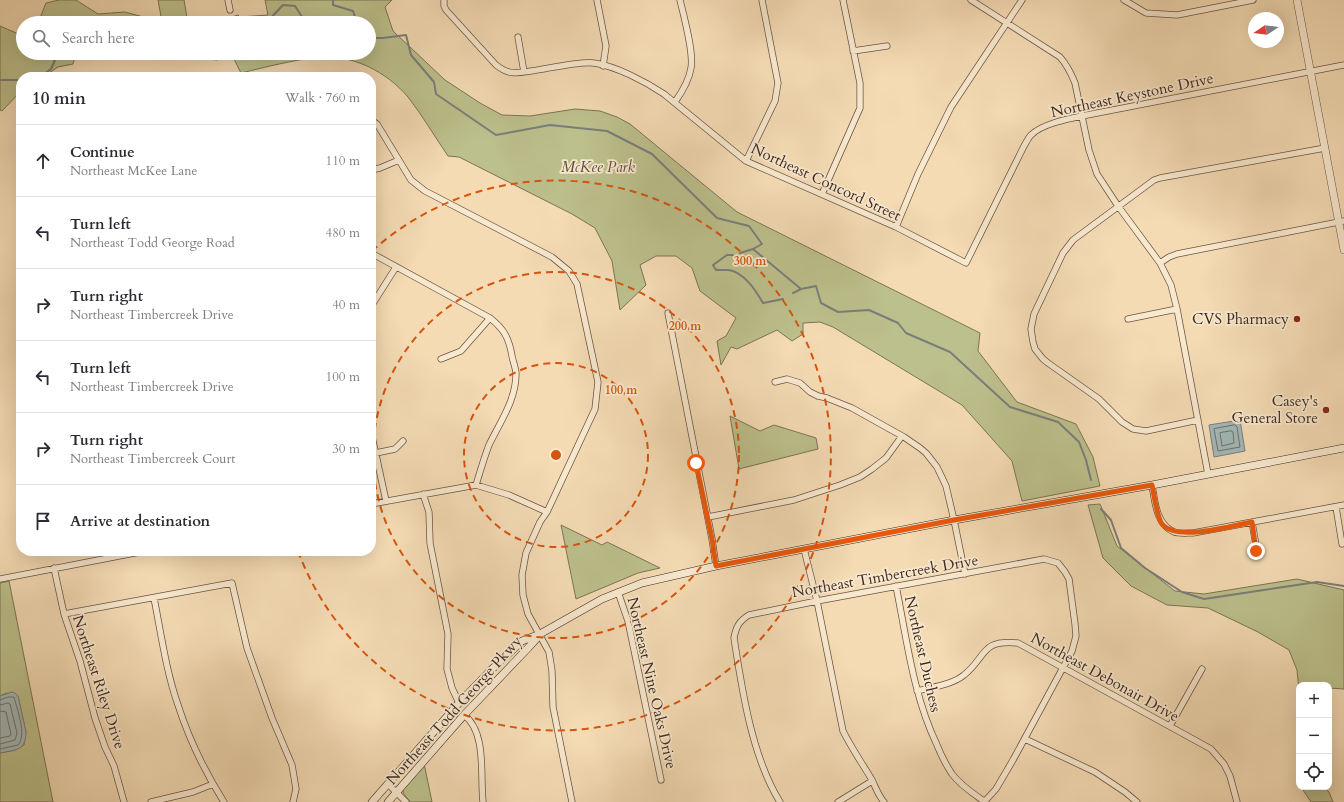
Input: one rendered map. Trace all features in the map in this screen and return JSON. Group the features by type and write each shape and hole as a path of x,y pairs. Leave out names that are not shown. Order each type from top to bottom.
{"main road":[{"path":"1297,0 1341,221 1344,250"},
{"path":"372,802 490,670 522,640 540,634 602,599 642,583 716,566 954,520 1152,485 1344,448"},
{"name":"Northeast Todd George Pkwy","path":"388,802 464,715 540,634"}],"street":[{"path":"228,0 230,10"},
{"name":"Northeast Concord Street","path":"444,0 446,10 502,70 524,72 594,63 632,75 652,86 675,102 746,161 896,227 966,263"},
{"path":"597,0 606,46 603,66"},
{"path":"675,102 688,80 692,67 680,0"},
{"path":"746,161 775,100 778,83 762,0"},
{"path":"822,194 860,108 860,83 843,0"},
{"path":"971,0 1060,57 1068,67 1075,83 1089,150 1097,174 1118,206 1160,263 1171,285 1177,309 1208,474"},
{"path":"896,227 918,174 951,107 1022,0"},
{"path":"1124,0 1146,13 1177,15 1253,0"},
{"path":"518,37 524,72"},
{"path":"854,51 887,46"},
{"name":"Northeast Keystone Drive","path":"966,263 1024,146 1032,135 1057,121 1344,65"},
{"path":"376,123 411,180 425,191 552,258 569,271 577,284 598,382 595,409 547,512 540,522 526,554 522,575 523,595 528,614 549,652 552,672 553,707 572,802"},
{"path":"1198,420 1146,431 1129,428 1099,400 1043,358 1035,349 1031,329 1034,314 1063,253 1072,240 1154,180 1326,148"},
{"path":"376,169 399,160"},
{"path":"1160,263 1177,254 1341,221"},
{"path":"376,255 490,318 500,325 507,335 516,374 512,397 504,418 489,445 476,485"},
{"path":"376,300 396,267"},
{"path":"1128,319 1177,309"},
{"path":"668,313 708,517 716,566"},
{"path":"441,359 461,351 490,318"},
{"path":"775,382 787,379 800,383 810,392 852,408 902,436 920,448 937,466 946,486 965,574"},
{"path":"708,517 794,500 860,477 886,458 902,436"},
{"path":"386,500 376,453 395,449 403,441"},
{"path":"376,503 476,485 509,494 547,512"},
{"path":"1152,485 1157,511 1162,524 1175,532 1193,533 1344,505"},
{"path":"423,494 429,512 430,543 448,634 447,669 452,688 459,704"},
{"path":"1336,507 1342,544"},
{"path":"1252,522 1256,551"},
{"path":"804,549 843,732 852,750 872,781 878,795 884,802"},
{"path":"0,578 118,556"},
{"name":"Northeast Timbercreek Drive","path":"780,802 759,758 750,723 734,638 736,628 741,620 749,615 816,601 1044,559 1058,563 1067,576 1071,588 1076,636 1072,651 1063,669"},
{"name":"Northeast Riley Drive","path":"54,568 64,614 80,662 95,718 105,747 114,766 124,802"},
{"path":"64,614 232,584 247,648 272,718 292,765 296,789 293,802"},
{"name":"Northeast Duchess","path":"896,586 917,691 929,729 946,765 953,775 984,802"},
{"name":"Northeast Nine Oaks Drive","path":"618,592 628,621 661,780"},
{"path":"154,598 166,662 177,704 190,738 213,784 224,802"},
{"name":"Northeast Debonair Drive","path":"917,691 952,682 963,676 983,652 992,645 1006,642 1018,643 1211,749 1224,764 1230,776 1237,802"},
{"path":"984,802 996,789 1063,669"},
{"path":"1170,726 1202,669"},
{"path":"464,715 470,719 480,742 481,788 483,802"},
{"path":"1025,739 1095,772 1125,792 1136,802"},
{"path":"838,802 872,781"},
{"path":"151,802 193,792 213,784"},
{"path":"388,784 406,802"}],"green space":[{"path":"59,0 76,0 98,14 125,12 140,16 41,16 46,3"},
{"path":"158,0 184,0 187,16 161,16"},
{"name":"McKee Park","path":"265,0 392,0 385,7 393,31 445,80 480,103 502,115 530,116 575,109 600,111 617,117 630,124 737,212 980,333 978,351 1017,402 1076,424 1093,457 1100,486 1022,501 1012,461 962,405 833,327 820,322 803,323 803,334 792,341 777,330 737,349 731,347 721,365 717,341 726,336 736,318 700,291 692,268 676,256 656,256 640,265 646,285 620,310 612,261 595,228 572,214 459,157 448,156 408,97 400,88 368,66 350,60 376,60 376,16 254,16 268,15"},
{"path":"0,26 16,33 16,60 74,60 73,64 58,67 50,72 16,72 16,96 2,111 0,110"},
{"name":"McKee Park","path":"234,60 299,60 245,72 240,72"},
{"path":"730,416 760,431 774,425 816,438 818,449 739,469"},
{"path":"1100,504 1117,546 1175,591 1204,594 1297,579 1344,590 1344,689 1332,688 1332,682 1298,682 1297,670 1289,650 1258,632 1208,608 1167,605 1131,586 1103,558 1088,505"},
{"path":"561,525 602,545 607,542 660,568 638,573 576,599"},
{"path":"9,581 53,802 0,802 0,753 15,750 24,745 26,732 18,696 7,693 0,696 0,583"},
{"path":"424,763 432,802 410,802 403,793 403,787"},
{"path":"1303,790 1327,790 1333,802 1311,802"}],"water":[{"path":"1240,420 1245,451 1214,457 1209,425"},
{"path":"12,692 18,696 26,732 25,738 24,743 19,748 0,753 0,696"}],"waterway":[{"path":"333,0 333,5 353,11 355,16"},
{"path":"273,16 283,5 295,6 301,16"},
{"path":"376,38 406,35 411,55 434,82 436,94 496,135 550,125 607,131 652,154 717,218 749,226 762,244 753,249 801,289 816,286 821,303 838,312 869,310 898,323 906,333 950,352 1010,407 1058,422 1079,442 1086,460 1091,480"},
{"path":"47,72 51,69 55,60"},
{"path":"0,80 16,80"},
{"path":"740,253 753,249"},
{"path":"733,255 727,255 713,265 716,270 729,270 740,275 749,283 763,303 783,299"},
{"path":"793,293 801,289"},
{"path":"1101,509 1111,520 1121,548 1145,568 1182,592 1204,599 1317,582 1344,586"}],"place":[{"name":"CVS Pharmacy","path":"1297,319"},
{"name":"Casey's General Store","path":"1326,410"}],"route":[{"path":"696,463 712,539 716,566 954,520 1152,485 1157,511 1162,524 1175,532 1193,533 1252,522 1256,551"}]}
